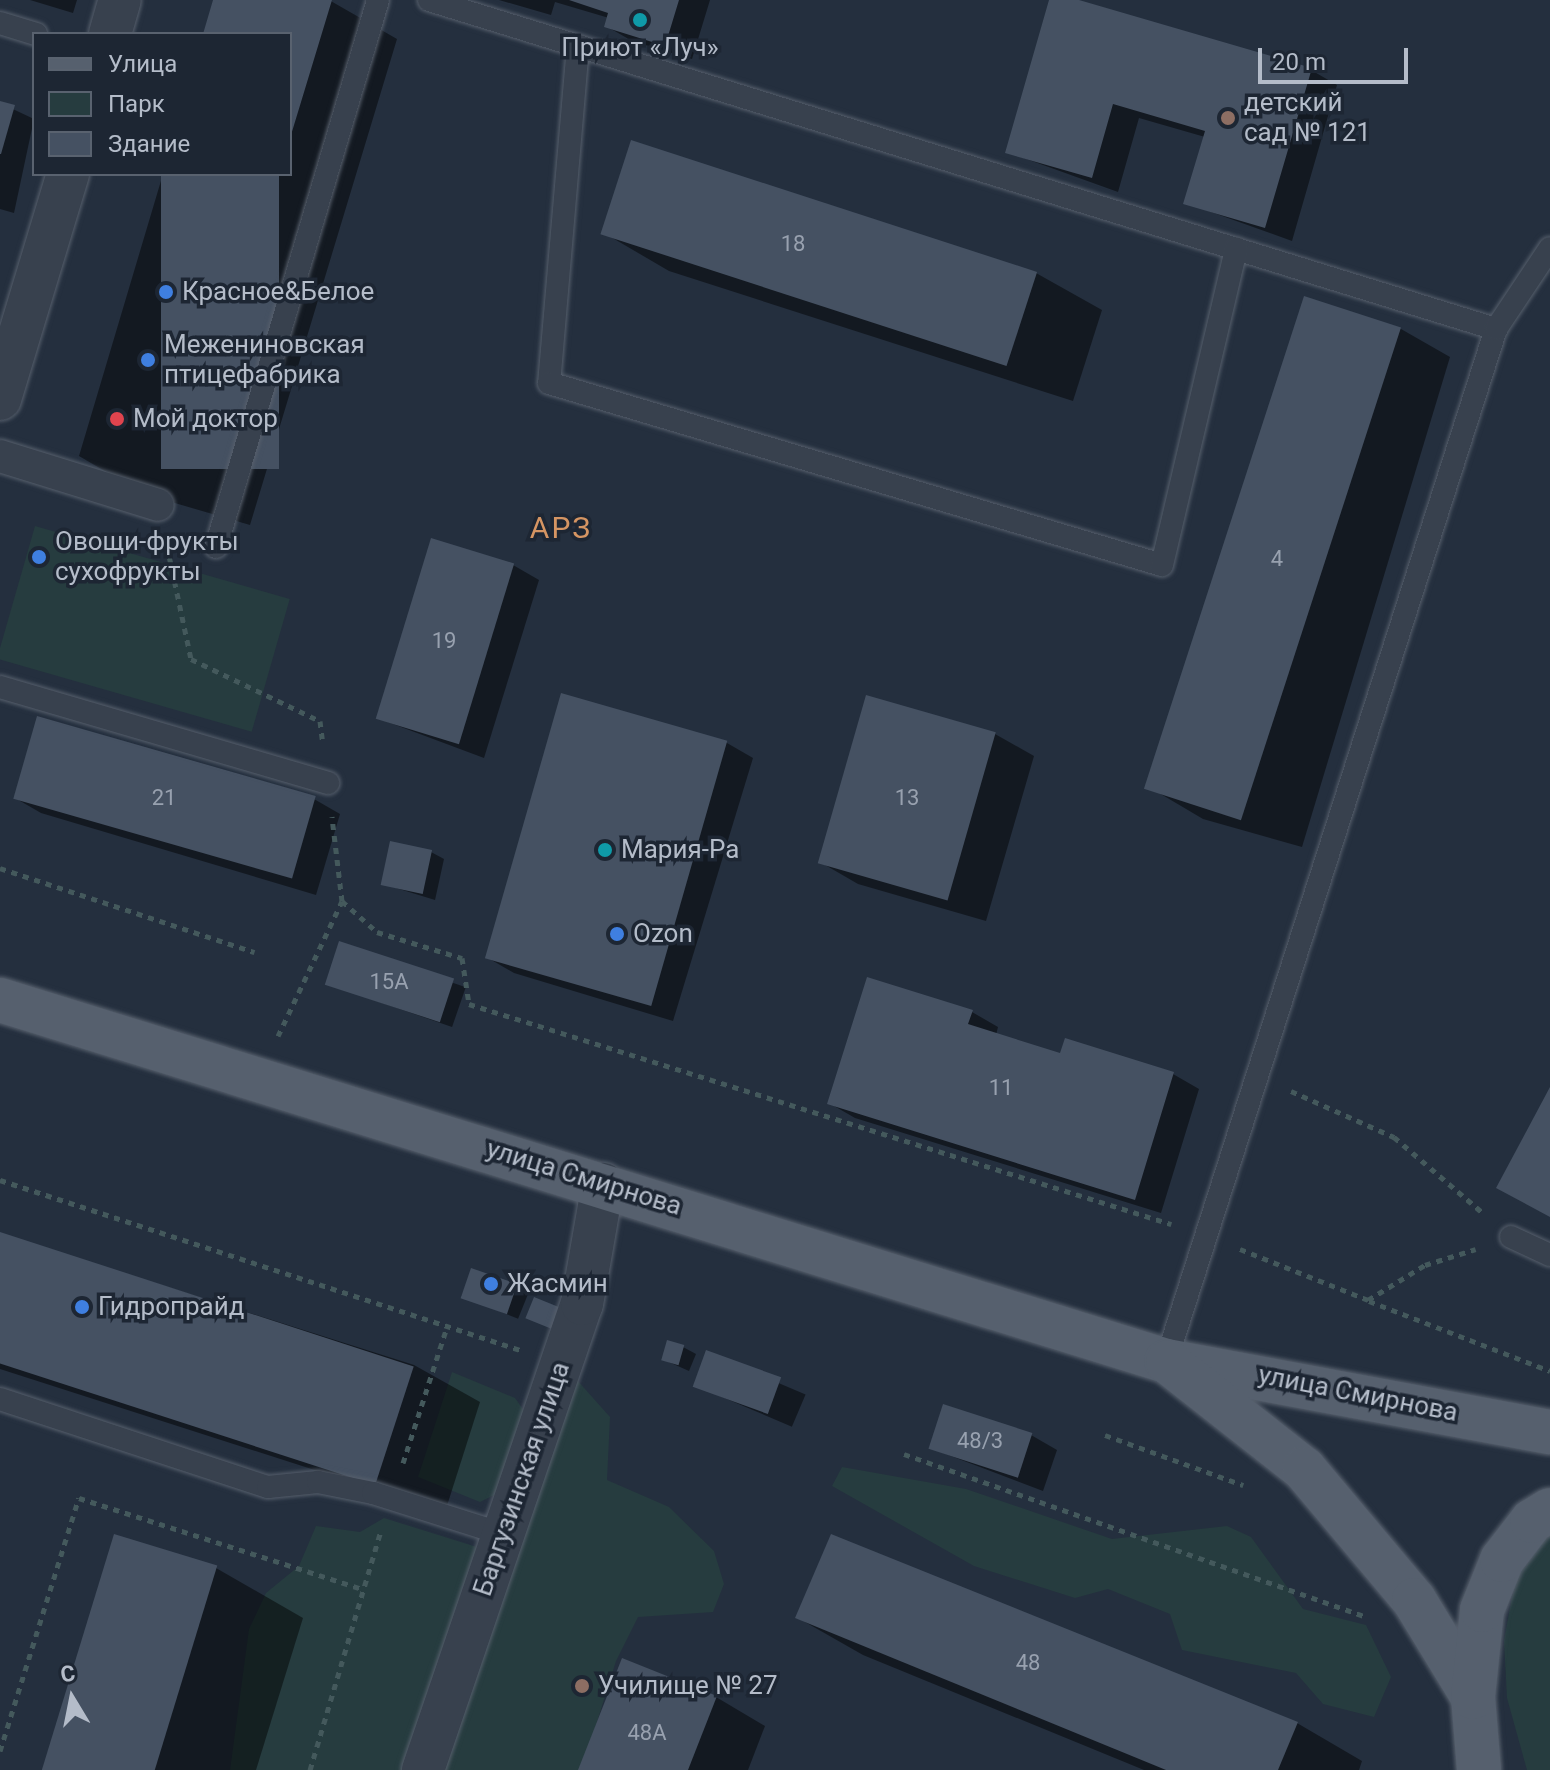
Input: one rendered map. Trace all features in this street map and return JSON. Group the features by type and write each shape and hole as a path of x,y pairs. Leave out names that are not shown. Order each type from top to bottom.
{"main road":[{"name":"улица Смирнова","path":"0,1000 603,1184 1166,1361 1281,1376 1550,1432"},
{"name":"улица Смирнова","path":"1166,1361 1304,1469 1414,1600 1473,1697"},
{"path":"1479,1770 1473,1697 1482,1610 1502,1560 1532,1521 1550,1510"}],"street":[{"path":"111,32 120,0"},
{"path":"0,399 13,312 67,176"},
{"path":"0,456 158,505"},
{"name":"Баргузинская улица","path":"423,1770 582,1304 603,1184"}],"lane":[{"path":"216,547 378,0"},
{"path":"429,0 1496,329"},
{"path":"0,23 32,33"},
{"path":"578,46 549,383 1162,565 1236,249"},
{"path":"1166,1361 1496,329 1549,259"},
{"path":"0,687 328,783"},
{"path":"1511,1237 1550,1255"},
{"path":"0,1399 268,1487 318,1482 391,1499 502,1534"}],"path":[{"path":"0,868 254,952"},
{"path":"342,901 377,932 462,958 469,1004 1206,1235 1550,1371"},
{"path":"1257,1077 1394,1137 1511,1237"},
{"path":"0,1180 563,1364"},
{"path":"1368,1300 1425,1265 1511,1237"},
{"path":"391,1499 447,1327"},
{"path":"1105,1435 1248,1488"},
{"path":"904,1454 1377,1620"},
{"path":"0,1751 79,1498 362,1589"},
{"path":"310,1770 375,1550"}],"green space":[{"path":"35,526 290,599 252,732 0,660 0,648"},
{"path":"452,1372 515,1398 530,1419 506,1489 480,1502 418,1477"},
{"path":"577,1380 610,1417 607,1480 669,1507 714,1551 724,1584 713,1612 638,1617 616,1661 582,1770 230,1770 249,1629 266,1593 299,1566 316,1526 360,1532 384,1518 509,1557"},
{"path":"842,1467 966,1489 1112,1539 1227,1526 1251,1537 1303,1609 1366,1625 1391,1677 1374,1717 1323,1704 1296,1673 1182,1650 1170,1614 1108,1589 1075,1598 974,1566 832,1486"},
{"path":"1550,1529 1550,1770 1527,1770 1507,1698 1504,1641 1514,1585 1532,1543"}],"building":[{"path":"213,0 332,0 292,132 292,32 204,32"},
{"name":"Приют «Луч»","path":"569,0 679,0 665,46 604,27 608,13"},
{"name":"детский сад № 121","path":"1049,0 1079,0 1312,68 1265,228 1183,204 1205,131 1113,104 1092,178 1005,153"},
{"path":"0,101 15,105 1,154 0,154"},
{"path":"631,140 1037,272 1007,366 600,234"},
{"path":"161,176 279,176 279,469 161,469"},
{"path":"1304,296 1401,328 1241,820 1144,789"},
{"path":"431,538 514,563 459,744 376,719"},
{"name":"Мария-Ра","path":"561,693 727,741 651,1006 485,958"},
{"path":"866,695 996,732 948,900 818,863"},
{"path":"37,716 316,796 292,879 13,799"},
{"path":"390,841 432,850 423,894 381,885"},
{"path":"339,941 454,978 440,1022 325,985"},
{"path":"867,977 973,1010 968,1024 1060,1053 1065,1038 1174,1072 1135,1200 827,1104"},
{"path":"1550,1087 1550,1217 1496,1188"},
{"path":"0,1232 414,1366 375,1485 0,1363"},
{"path":"471,1268 517,1284 507,1314 461,1298"},
{"path":"534,1297 564,1309 555,1330 525,1318"},
{"path":"667,1340 684,1345 679,1365 661,1360"},
{"path":"706,1350 781,1377 768,1414 693,1387"},
{"path":"943,1404 1032,1433 1018,1478 928,1449"},
{"path":"114,1534 217,1566 155,1770 42,1770"},
{"path":"831,1534 1298,1722 1278,1770 1166,1770 795,1618"},
{"path":"622,1658 717,1696 688,1770 578,1770"}],"place":[{"name":"Приют «Луч»","path":"640,20"},
{"name":"детский сад № 121","path":"1228,118"},
{"name":"Красное&Белое","path":"166,292"},
{"name":"Межениновская птицефабрика","path":"148,360"},
{"name":"Мой доктор","path":"117,419"},
{"name":"Овощи-фрукты сухофрукты","path":"39,557"},
{"name":"Мария-Ра","path":"605,850"},
{"name":"Ozon","path":"617,934"},
{"name":"Жасмин","path":"491,1284"},
{"name":"Гидропрайд","path":"82,1307"},
{"name":"Училище № 27","path":"582,1686"}],"district":[{"name":"АРЗ","path":"561,528"}]}
